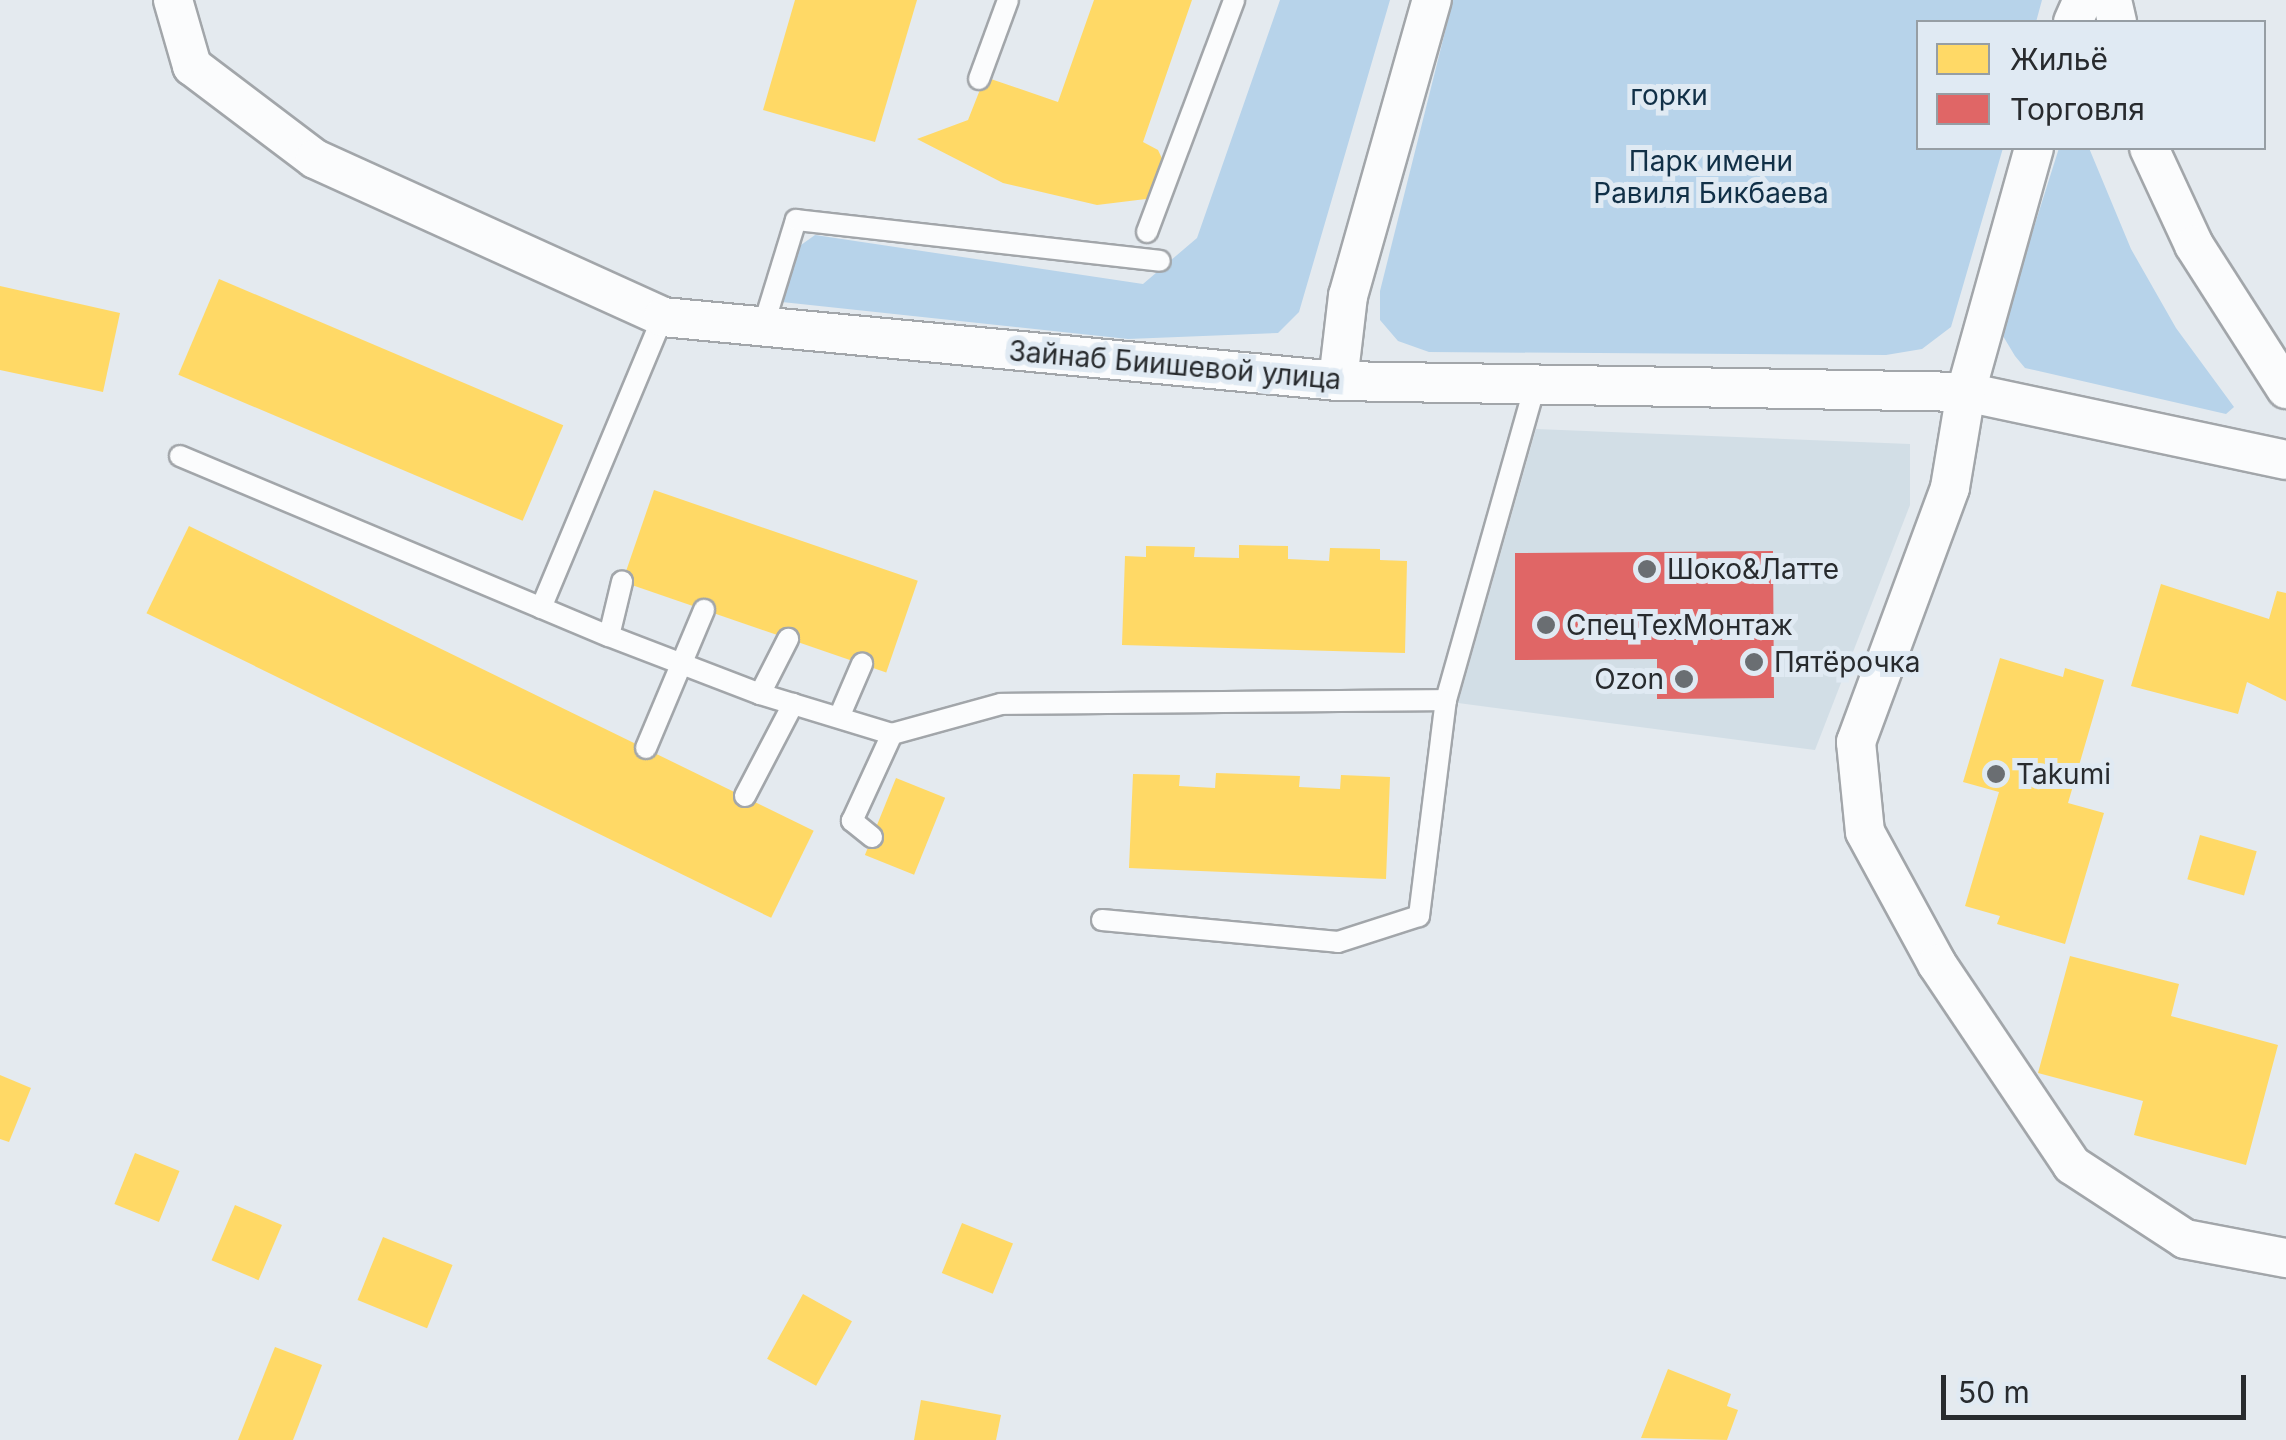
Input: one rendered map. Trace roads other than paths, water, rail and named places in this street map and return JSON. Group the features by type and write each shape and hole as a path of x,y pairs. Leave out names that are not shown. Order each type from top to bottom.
{"street":[{"name":"Зайнаб Биишевой улица","path":"174,0 192,66 315,159 663,318 1338,381 1966,392 2286,460"},
{"path":"1338,381 1348,296 1432,0"},
{"path":"2033,150 1966,392 1950,488 1856,742 1865,832 1937,964 2072,1164 2186,1239 2286,1258"},
{"path":"2150,150 2194,245 2286,389"}],"lane":[{"path":"979,79 1008,0"},
{"path":"1146,232 1234,0"},
{"path":"763,327 796,220 1160,261"},
{"path":"541,608 663,318"},
{"path":"1102,920 1338,942 1420,916 1446,700 1536,386"},
{"path":"180,456 610,636 760,694 840,714 892,734 1001,704 1446,700"},
{"path":"610,636 622,582"},
{"path":"646,748 704,610"},
{"path":"760,694 788,639"},
{"path":"840,714 862,664"},
{"path":"745,796 793,704"},
{"path":"872,837 852,821 892,734"}],"place":[{"name":"Шоко&Латте","path":"1647,569"},
{"name":"СпецТехМонтаж","path":"1546,625"},
{"name":"Пятёрочка","path":"1754,662"},
{"name":"Ozon","path":"1684,679"},
{"name":"Takumi","path":"1996,774"}],"park label":[{"name":"горки","path":"1669,95"},
{"name":"Парк имени Равиля Бикбаева","path":"1711,177"}]}
